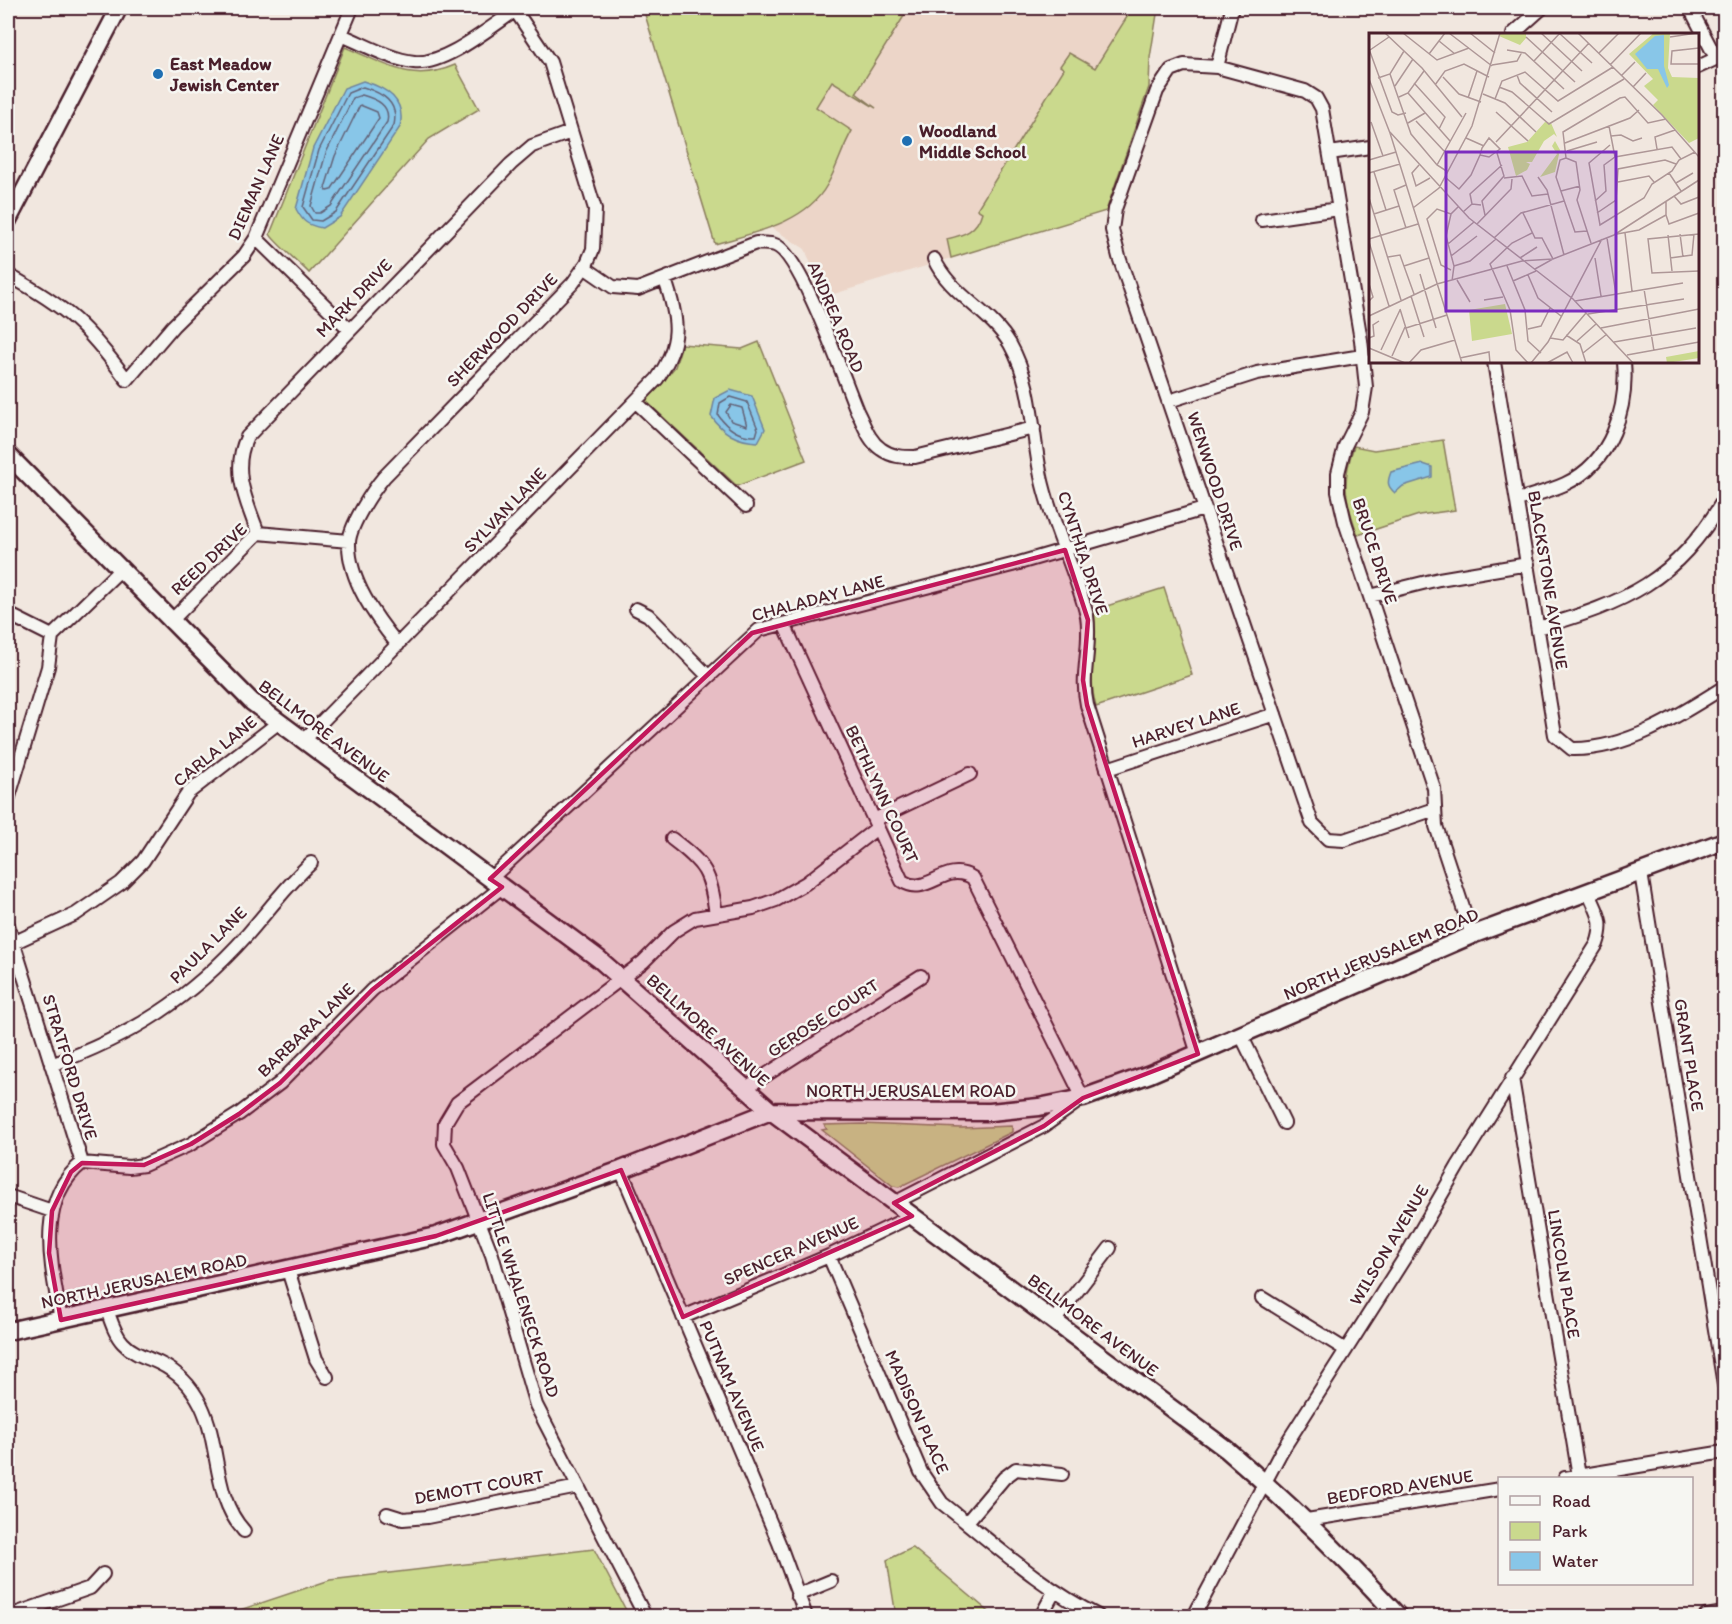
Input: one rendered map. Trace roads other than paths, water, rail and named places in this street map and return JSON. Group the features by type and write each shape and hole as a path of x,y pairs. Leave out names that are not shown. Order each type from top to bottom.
{"main road":[{"name":"BELLMORE AVENUE","path":"8,455 228,680 278,723 600,959 771,1111 1226,1449 1307,1520 1398,1617"},
{"name":"NORTH JERUSALEM ROAD","path":"8,1331 436,1236 621,1170 771,1111 990,1112 1039,1107 1083,1098 1198,1054 1472,935 1720,844"}],"street":[{"path":"8,221 11,203 119,8"},
{"name":"DIEMAN LANE","path":"8,275 46,295 74,316 94,335 127,380 173,326 244,256 256,238 352,8"},
{"path":"1216,67 1232,8"},
{"path":"1514,33 1542,8"},
{"path":"1690,8 1720,56 1699,67"},
{"path":"341,35 395,58 422,63 451,53 517,9"},
{"name":"SHERWOOD DRIVE","path":"349,541 365,505 384,477 564,293 584,267 592,249 595,209 550,62 517,9"},
{"name":"WENWOOD DRIVE","path":"1216,67 1184,65 1171,70 1156,91 1113,218 1112,230 1119,257 1312,823 1328,839 1344,840 1435,809"},
{"name":"BRUCE DRIVE","path":"1216,67 1305,91 1316,98 1322,109 1362,356 1365,399 1340,460 1338,492 1345,522 1434,788 1436,826 1472,935"},
{"name":"MARK DRIVE","path":"258,533 238,476 242,447 262,418 511,164 532,146 571,132"},
{"path":"1330,153 1369,147"},
{"path":"1262,220 1338,208"},
{"path":"256,238 349,329"},
{"name":"ANDREA ROAD","path":"584,267 613,287 638,289 756,243 775,245 787,253 801,274 870,439 890,455 915,457 1034,428"},
{"name":"CYNTHIA DRIVE","path":"934,259 949,282 992,321 1010,345 1028,390 1043,485 1087,616 1088,637 1083,687 1198,1054"},
{"name":"SYLVAN LANE","path":"303,741 657,380 674,347 676,318 665,280"},
{"path":"1169,401 1257,373 1362,356"},
{"name":"BLACKSTONE AVENUE","path":"1494,363 1555,735 1572,749 1619,742 1692,708 1725,687"},
{"path":"1517,500 1566,483 1600,454 1612,437 1623,406 1626,387 1624,363"},
{"path":"636,402 746,506"},
{"path":"1538,628 1598,610 1645,586 1694,544 1725,499"},
{"name":"CHALADAY LANE","path":"496,883 752,633 1065,550 1204,508"},
{"name":"REED DRIVE","path":"170,622 258,533 349,541"},
{"path":"349,541 362,595 374,616 398,645"},
{"path":"1370,596 1439,579 1528,564"},
{"path":"8,800 13,760 48,666 51,636 120,570"},
{"path":"636,609 648,615 707,675"},
{"path":"8,614 51,636"},
{"name":"BETHLYNN COURT","path":"784,624 902,881 909,886 921,886 951,872 963,872 973,878 1083,1098"},
{"name":"HARVEY LANE","path":"1107,769 1275,714"},
{"name":"CARLA LANE","path":"13,943 76,914 121,883 143,861 188,793 278,723"},
{"name":"LITTLE WHALENECK ROAD","path":"645,1617 536,1405 480,1220 459,1168 444,1144 445,1123 457,1103 643,962 674,931 695,918 753,908 776,900 806,883 875,824 970,774"},
{"path":"672,838 704,867 711,880 716,914"},
{"name":"PAULA LANE","path":"51,1065 96,1048 129,1032 198,985 247,935 291,881 311,863"},
{"name":"GRANT PLACE","path":"1641,873 1725,1385"},
{"name":"BARBARA LANE","path":"82,1163 129,1167 144,1165 191,1144 239,1114 280,1083 372,990 496,883"},
{"name":"WILSON AVENUE","path":"1194,1617 1281,1452 1597,944 1602,921 1589,893"},
{"name":"STRATFORD DRIVE","path":"8,925 82,1163 65,1181 51,1211 49,1253 61,1320"},
{"name":"GEROSE COURT","path":"744,1089 921,976"},
{"path":"1241,1035 1284,1123"},
{"name":"LINCOLN PLACE","path":"1512,1078 1579,1476"},
{"path":"894,1203 1044,1126 1083,1098"},
{"name":"PUTNAM AVENUE","path":"621,1170 779,1543 806,1617"},
{"path":"8,1196 51,1211"},
{"name":"SPENCER AVENUE","path":"683,1317 829,1256 912,1216"},
{"path":"1055,1320 1110,1248"},
{"name":"MADISON PLACE","path":"829,1256 921,1472 942,1503 1054,1592 1098,1617"},
{"path":"288,1270 316,1359 327,1377"},
{"path":"1262,1298 1346,1350"},
{"path":"107,1310 123,1343 137,1354 161,1364 178,1375 195,1396 208,1423 229,1510 244,1531"},
{"path":"1574,1477 1725,1452"},
{"path":"967,1522 1004,1478 1016,1469 1062,1474"},
{"name":"DEMOTT COURT","path":"387,1514 403,1519 427,1517 578,1487"},
{"name":"BEDFORD AVENUE","path":"1307,1520 1498,1489"},
{"path":"9,1617 90,1588 103,1574"},
{"path":"798,1595 831,1581"},
{"path":"1041,1617 1054,1592"},
{"path":"1706,1617 1725,1613"}],"water":[{"path":"363,81 380,87 393,96 400,109 400,127 340,217 322,228 313,226 303,220 296,209 313,148 344,88"},
{"path":"730,390 752,396 765,429 758,442 743,440 731,435 711,416 715,398"},
{"path":"1423,464 1432,467 1432,477 1403,486 1395,493 1390,488 1388,481 1391,472"}],"place":[{"name":"East Meadow Jewish Center","path":"158,74"},
{"name":"Woodland Middle School","path":"907,141"}]}
